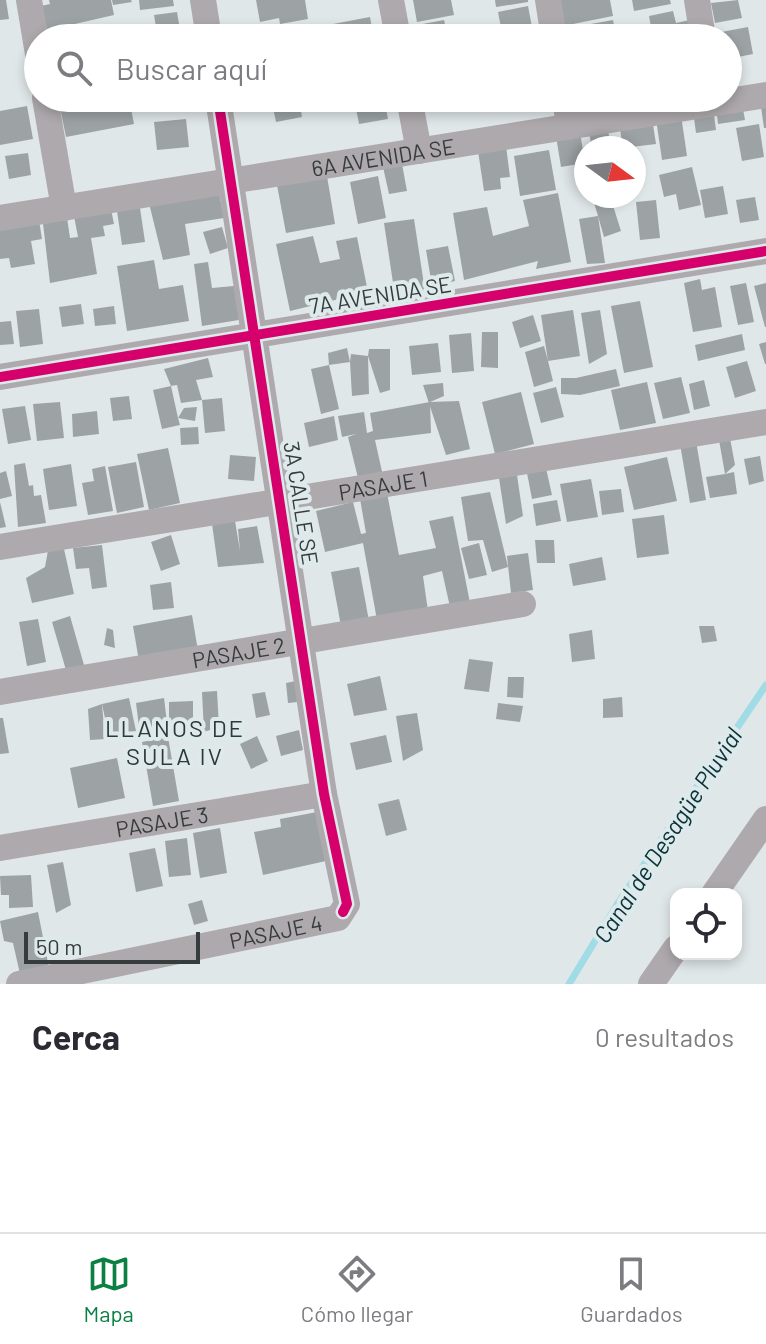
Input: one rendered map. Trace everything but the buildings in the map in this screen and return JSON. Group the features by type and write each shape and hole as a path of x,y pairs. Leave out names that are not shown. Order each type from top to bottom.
{"street":[{"path":"29,0 33,24"},
{"path":"203,0 207,24"},
{"path":"391,0 395,24"},
{"path":"548,0 552,24"},
{"path":"697,0 701,24"},
{"name":"6A AVENIDA SE","path":"742,98 766,95"},
{"path":"47,112 64,208"},
{"name":"3A CALLE SE","path":"220,112 304,644 324,794 347,904 343,912"},
{"path":"412,112 419,151"},
{"path":"567,112 569,127"},
{"name":"6A AVENIDA SE","path":"0,218 652,112"},
{"name":"7A AVENIDA SE","path":"0,377 766,251"},
{"name":"PASAJE 1","path":"0,547 766,422"},
{"name":"PASAJE 2","path":"0,692 304,644 523,604"},
{"name":"PASAJE 3","path":"0,848 324,794"},
{"path":"718,888 766,819"},
{"name":"PASAJE 4","path":"19,984 338,918 343,912"},
{"path":"651,984 670,957"}],"waterway":[{"name":"Canal de Desagüe Pluvial","path":"569,984 618,903 766,685"}],"cycle path":[{"path":"220,112 324,794 347,904 343,912"},
{"path":"0,377 766,251"}],"district":[{"name":"LLANOS DE SULA IV","path":"175,741"}]}
